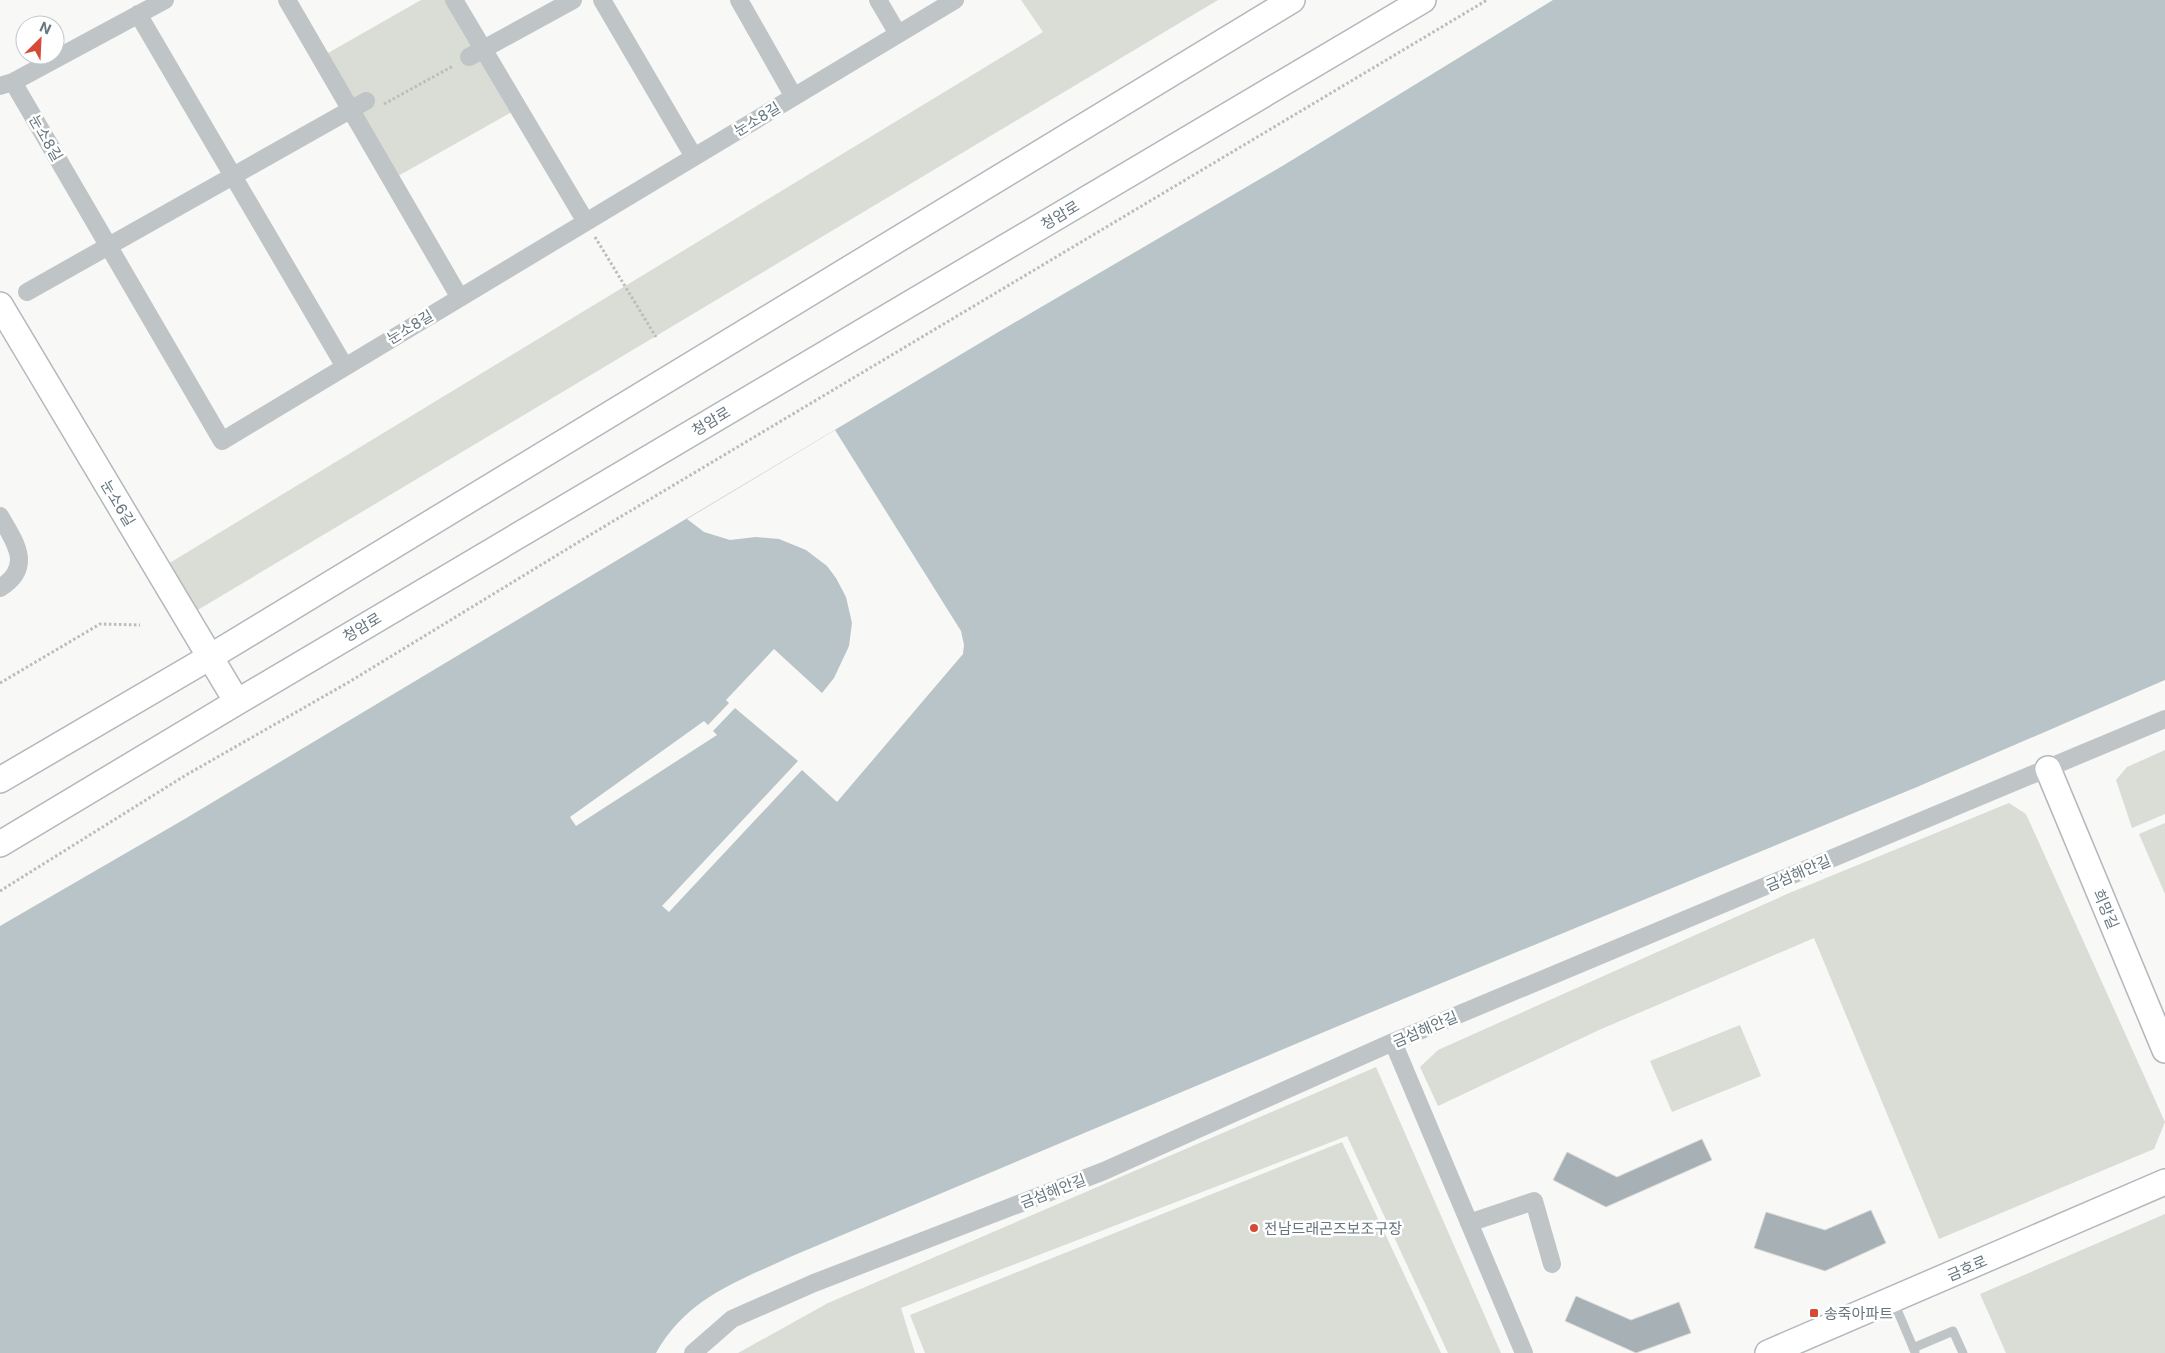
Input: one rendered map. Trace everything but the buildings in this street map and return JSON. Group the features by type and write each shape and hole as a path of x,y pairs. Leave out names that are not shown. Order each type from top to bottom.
{"main road":[{"path":"0,780 210,657 1209,48 1292,0"},
{"name":"청암로","path":"0,844 236,702 1423,0"},
{"name":"눈소6길","path":"0,305 236,702"},
{"name":"희망길","path":"2048,769 2165,1050"},
{"name":"금호로","path":"1768,1353 2165,1182"}],"street":[{"name":"눈소8길","path":"165,0 6,84 109,246 222,441 955,0"},
{"path":"287,0 460,298"},
{"path":"454,0 477,53 586,222"},
{"path":"477,53 573,0"},
{"path":"602,0 694,157"},
{"path":"739,0 794,96"},
{"path":"878,0 898,34"},
{"path":"138,14 345,367"},
{"path":"27,292 366,101"},
{"path":"0,516 19,549 18,570 7,584 0,588"},
{"name":"금섬해안길","path":"693,1353 732,1319 814,1284 1104,1171 1393,1042 2165,720"},
{"path":"1393,1042 1524,1353"},
{"path":"1469,1222 1534,1201 1552,1264"}],"lane":[{"path":"1892,1300 1914,1351 1953,1331 1963,1353"}],"path":[{"path":"0,891 186,775 348,682 1488,0"},
{"path":"366,101 371,111 477,53"},
{"path":"586,222 656,338"},
{"path":"0,684 100,624 140,625"}],"shaded area":[{"path":"421,0 454,0 519,108 391,180 321,57"},
{"path":"1021,0 1218,0 186,617 158,570 1043,32"},
{"path":"1553,0 2165,0 2165,680 1917,787 1362,1016 790,1257 732,1284 698,1305 682,1318 668,1334 656,1353 0,1353 0,926 183,820 995,334 1284,165"},
{"path":"2165,750 2165,814 2132,828 2116,780 2127,767"},
{"path":"2009,803 2026,814 2165,1122 2154,1149 1939,1239 1814,938 1599,1030 1438,1106 1420,1067 1438,1050 1787,894"},
{"path":"2165,823 2165,894 2139,834"},
{"path":"1740,1025 1761,1076 1672,1112 1650,1061"},
{"path":"1376,1067 1501,1353 1448,1353 1347,1136 901,1308 915,1353 738,1353 828,1303"},
{"name":"전남드래곤즈보조구장","path":"1342,1142 1441,1353 925,1353 910,1315"},
{"path":"2165,1214 2165,1353 2006,1353 1980,1294"}],"pier":[{"path":"835,430 961,631 964,645 963,654 837,802 802,770 669,912 662,906 798,761 735,708 713,731 717,735 576,826 570,817 704,721 708,725 729,703 726,700 774,649 822,693 834,678 849,646 852,623 846,597 827,566 806,550 779,539 756,537 730,540 704,532 687,519"}],"place":[{"name":"전남드래곤즈보조구장","path":"1254,1228"},
{"name":"송죽아파트","path":"1814,1313"}]}
